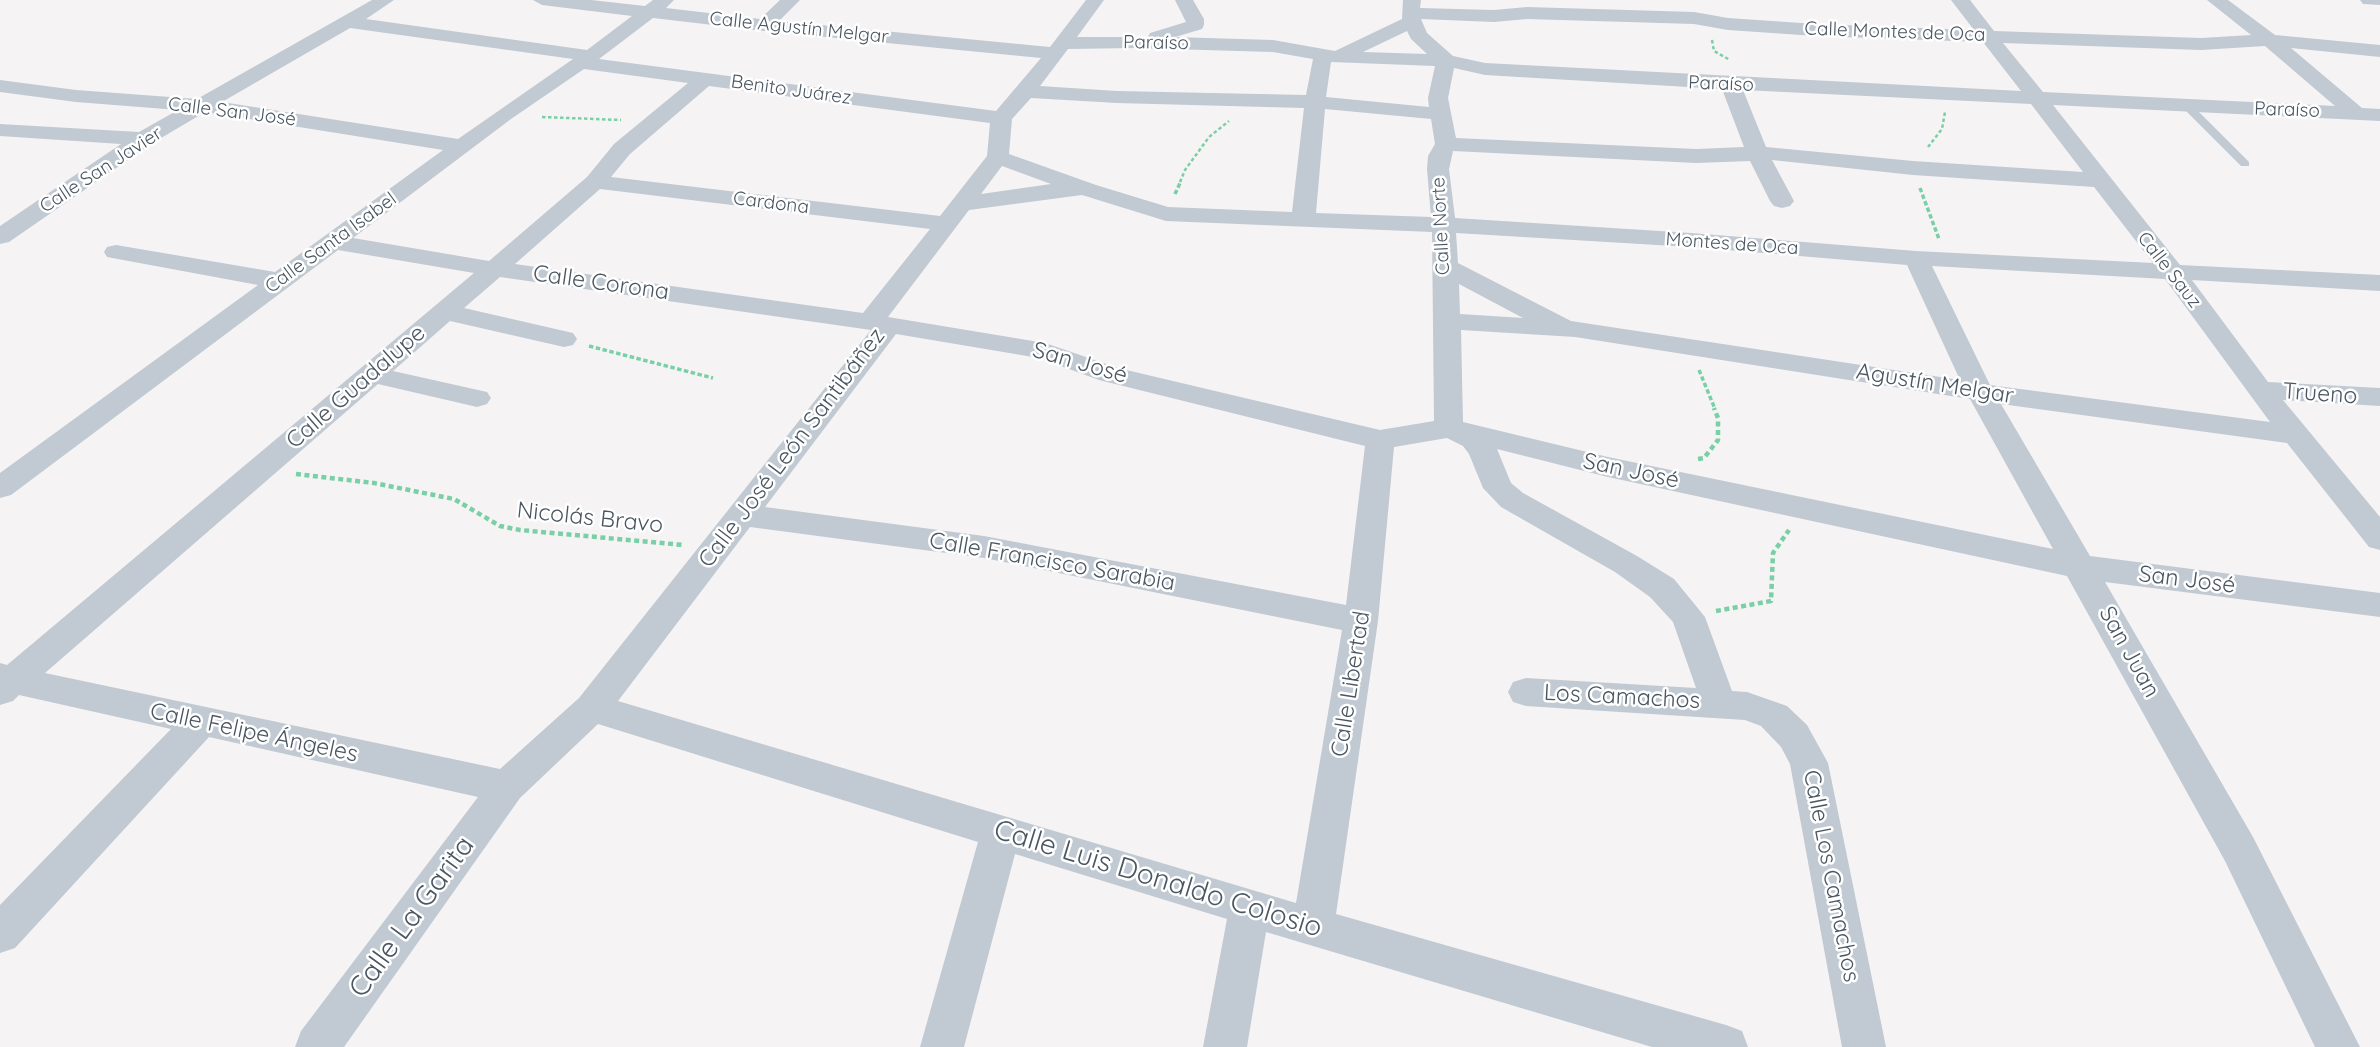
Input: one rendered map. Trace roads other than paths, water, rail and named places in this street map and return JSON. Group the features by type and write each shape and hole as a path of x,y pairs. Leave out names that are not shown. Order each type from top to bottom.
{"street":[{"name":"Calle San Javier","path":"0,237 143,139 385,0"},
{"name":"Calle Agustín Melgar","path":"542,0 655,6 764,25 1055,54"},
{"path":"764,25 791,0"},
{"path":"1088,190 998,157 1001,118 1027,91 1095,0"},
{"path":"1135,42 1195,25 1195,19 1184,0"},
{"name":"Calle Sauz","path":"1960,0 2171,270 2260,390 2380,538"},
{"path":"2217,0 2270,40 2355,113"},
{"path":"2369,0 2380,0"},
{"name":"Calle Santa Isabel","path":"0,488 655,6"},
{"path":"1303,220 1319,67 1332,55 1375,38 1411,12 1418,35 1439,54"},
{"name":"Calle Montes de Oca","path":"1411,12 1494,16 1527,13 1697,13 1816,30 2201,44 2270,40 2380,51"},
{"path":"1195,19 1215,27 1267,39 1375,38 1439,54"},
{"name":"Benito Juárez","path":"348,22 706,78 1001,118"},
{"path":"1244,45 1267,39"},
{"name":"Paraíso","path":"1055,54 1135,42 1244,45 1332,55 1439,54 1508,71 1731,85 2380,115"},
{"path":"1055,54 1068,80 1085,95"},
{"name":"Calle Norte","path":"1439,54 1438,98 1446,144 1438,156 1438,169 1444,225 1449,364 1448,428"},
{"name":"Calle Guadalupe","path":"4,683 261,470 595,182 622,149 706,78"},
{"path":"1731,85 1757,153 1782,201"},
{"name":"Calle San José","path":"0,86 76,96 204,106 462,146"},
{"path":"1027,91 1317,102 1440,114"},
{"path":"0,130 76,96"},
{"path":"0,130 143,139"},
{"path":"1446,144 1696,156 1757,153 1802,155 1913,168 2099,180"},
{"name":"Calle José León Santibáñez","path":"507,787 560,735 593,708 742,515 998,157"},
{"name":"Cardona","path":"595,182 956,214"},
{"path":"956,214 1053,191 1088,190"},
{"name":"Montes de Oca","path":"1088,190 1166,214 1444,225 1691,240 1916,258 2380,282"},
{"name":"Calle Corona","path":"333,242 494,269 879,323"},
{"path":"116,252 280,281"},
{"name":"San Juan","path":"1916,258 1980,392 2239,849 2338,1047"},
{"name":"Agustín Melgar","path":"1444,266 1543,318 1574,329"},
{"path":"444,312 564,339"},
{"name":"Agustín Melgar","path":"1446,321 1574,329 1980,392 2296,435"},
{"name":"San José","path":"879,323 1045,351 1109,374 1380,440 1448,428 1608,467 2081,567 2380,605"},
{"path":"370,374 477,398"},
{"name":"Trueno","path":"2260,390 2380,397"},
{"path":"1448,428 1473,439 1483,451 1498,488 1512,500 1626,564 1662,588 1688,617 1718,703"},
{"name":"Calle Libertad","path":"1313,927 1361,621 1380,440"},
{"name":"Calle Francisco Sarabia","path":"742,515 984,547 1361,621"},
{"name":"Calle Felipe Ángeles","path":"4,683 507,787"},
{"name":"Los Camachos","path":"1526,692 1718,703"},
{"name":"Calle Los Camachos","path":"1718,703 1747,706 1774,716 1794,736 1809,763 1864,1047"},
{"name":"Calle Luis Donaldo Colosio","path":"593,708 1313,927 1726,1047"},
{"path":"0,934 201,722"},
{"name":"Calle La Garita","path":"317,1047 507,787"},
{"path":"942,1047 1001,831"},
{"path":"1225,1047 1250,907"}],"lane":[{"path":"2187,106 2245,164"}]}
